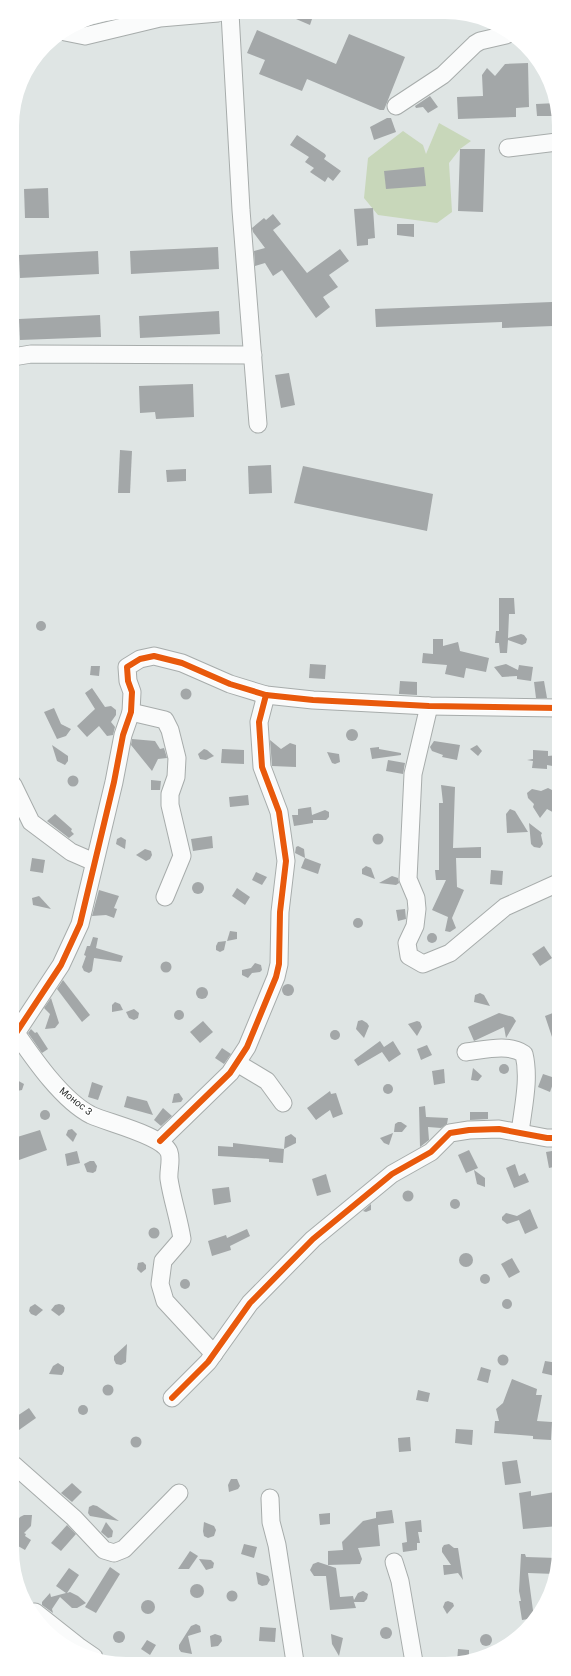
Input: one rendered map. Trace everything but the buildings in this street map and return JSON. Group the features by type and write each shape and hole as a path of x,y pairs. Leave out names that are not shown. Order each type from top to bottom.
{"street":[{"path":"72,33 85,36 156,19"},
{"path":"230,19 241,210 258,424"},
{"path":"396,106 444,75 474,44 480,41 503,36"},
{"path":"508,148 552,143"},
{"path":"19,356 31,354 253,356"},
{"path":"19,1026 61,965 76,930 114,782 123,735 131,712 132,692 128,681 127,667 140,659 154,656 182,663 212,677 266,695 313,700 429,706 552,708"},
{"path":"214,1354 165,1301 160,1284 163,1261 182,1239 179,1218 169,1179 169,1152 160,1141 230,1073 247,1047 276,977 279,964 280,912 286,861 280,812 262,767 259,722 266,695"},
{"path":"429,706 418,746 413,774 408,879 416,898 417,909 415,926 407,943 409,956 423,964 450,953 505,907 552,886"},
{"path":"131,712 165,720 170,730 177,758 176,778 170,794 170,805 182,856 165,897"},
{"path":"19,797 31,822 71,852 94,862"},
{"name":"Монос 3","path":"19,1037 55,1085 90,1114 160,1141"},
{"path":"466,1052 510,1048 518,1050 524,1054 527,1064 526,1091 520,1133"},
{"path":"237,1063 267,1081 282,1103"},
{"path":"172,1398 208,1362 250,1303 313,1239 392,1174 431,1152 450,1133 469,1130 499,1129 552,1137"},
{"path":"19,1469 74,1518 104,1550 114,1553 124,1549 179,1493"},
{"path":"270,1498 271,1522 278,1545 294,1657"},
{"path":"394,1562 400,1581 413,1657"},
{"path":"45,1620 77,1645"}],"green space":[{"path":"439,123 471,141 460,149 449,163 452,212 437,223 378,215 364,198 368,158 403,131 423,145 426,154"}],"cycle path":[{"path":"19,1028 61,965 80,924 114,782 123,735 131,712 132,692 128,681 127,667 140,659 154,656 182,663 230,684 266,695 313,700 429,706 552,708"},
{"path":"160,1141 230,1073 247,1047 276,977 279,964 280,912 286,861 279,812 262,767 259,722 266,695"},
{"path":"172,1398 208,1362 250,1303 313,1239 392,1174 431,1152 450,1133 469,1130 499,1129 552,1138"}]}
